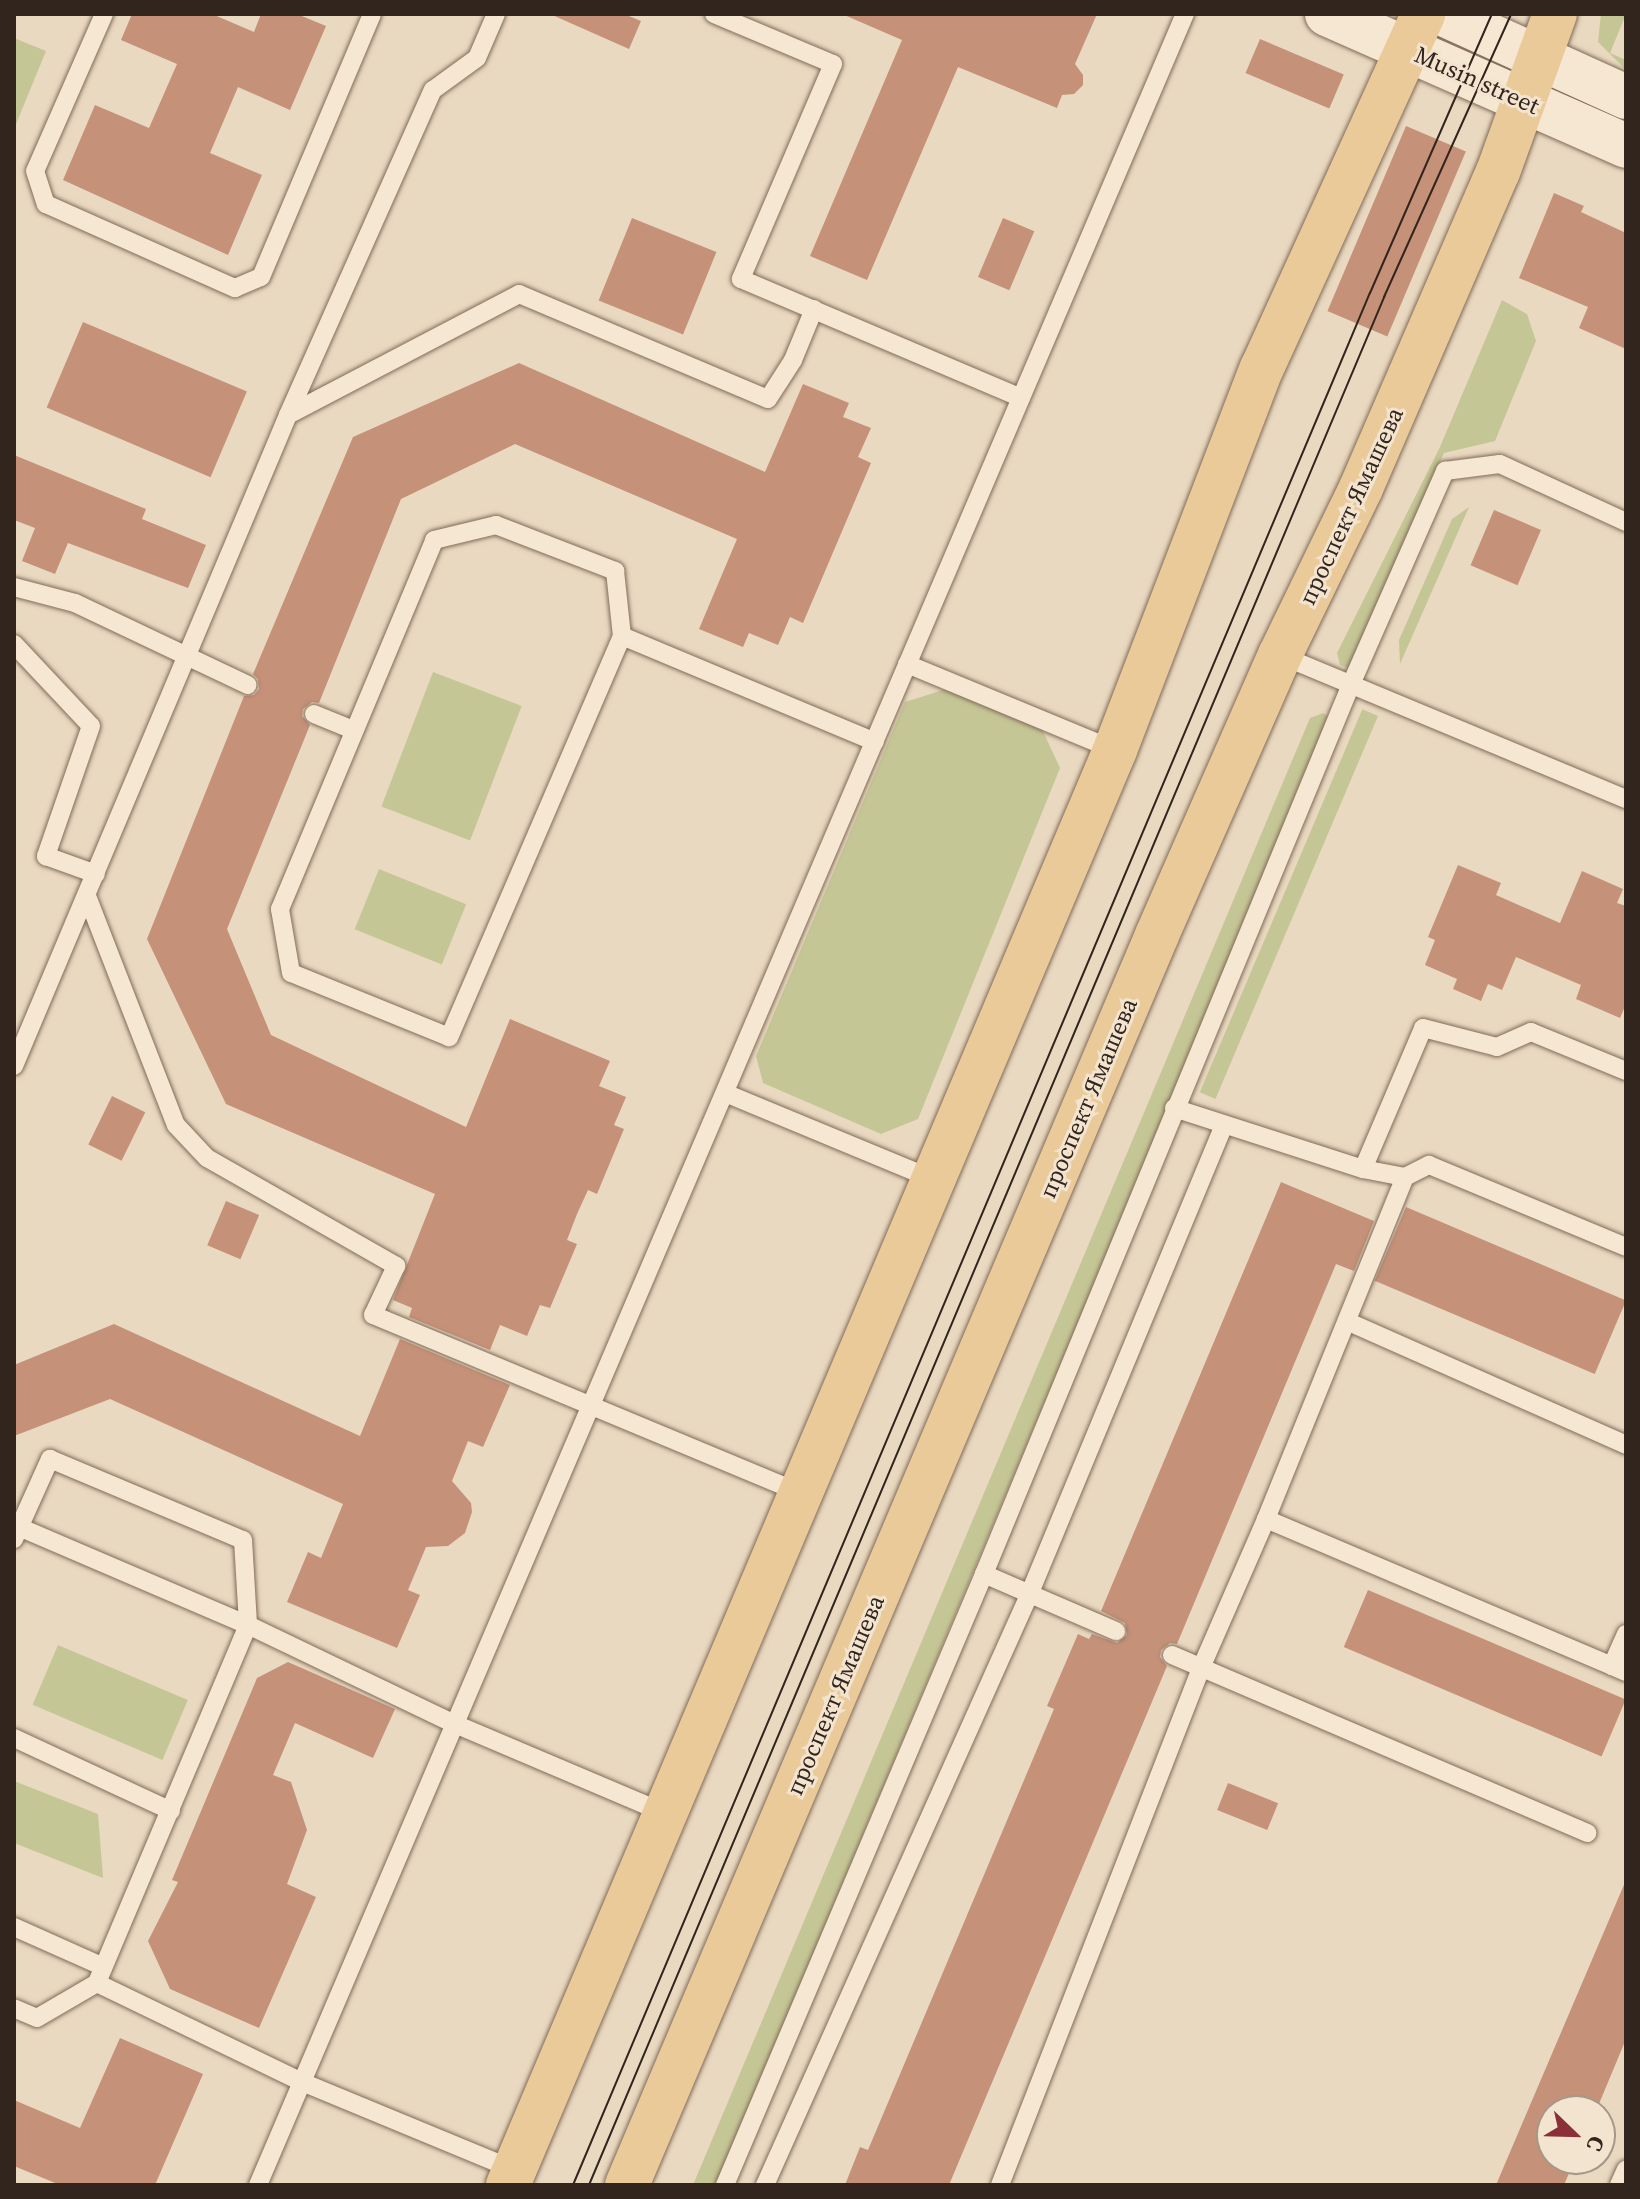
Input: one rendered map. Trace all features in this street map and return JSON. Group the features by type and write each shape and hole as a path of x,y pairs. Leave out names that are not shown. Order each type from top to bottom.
{"main road":[{"name":"проспект Ямашева","path":"627,2185 1157,935 1280,655 1361,488 1498,172 1555,14"},
{"path":"511,2178 1115,750 1262,368 1415,31"}],"street":[{"name":"Musin street","path":"1327,14 1415,31 1523,100 1626,146"},
{"name":"Musin street","path":"1443,14 1626,97"}],"lane":[{"path":"104,14 35,171 46,204 235,288 261,277 372,14"},
{"path":"14,1066 288,415 433,90 477,58 496,14"},
{"path":"714,14 833,64 741,279 1021,398"},
{"path":"258,2185 1185,14"},
{"path":"288,415 519,294 768,399 793,360 814,309"},
{"path":"725,2185 984,1574 1352,682 1445,471 1500,464 1626,522"},
{"path":"496,525 615,571 622,636 449,1037 291,973 280,909 434,540 496,525"},
{"path":"14,587 75,603 185,658 248,685"},
{"path":"622,636 875,742"},
{"path":"14,644 91,726 46,856 96,874"},
{"path":"1280,655 1352,682 1626,799"},
{"path":"907,664 1115,750"},
{"path":"314,714 353,730"},
{"path":"87,896 176,1125 207,1158 396,1266 373,1315 801,1493"},
{"path":"1363,1169 1423,1028 1497,1047 1531,1032 1626,1071"},
{"path":"725,1093 935,1180"},
{"path":"1174,1108 1363,1169 1405,1177 1429,1165 1626,1247"},
{"path":"765,2185 1029,1595 1224,1125"},
{"path":"1000,2185 1201,1668 1266,1519 1405,1177"},
{"path":"1351,1323 1626,1445"},
{"path":"14,2008 37,2018 100,1975 248,1625 243,1540 50,1459 17,1533 248,1625 455,1724 667,1814"},
{"path":"1266,1519 1619,1669 1626,1634"},
{"path":"984,1574 1116,1631"},
{"path":"1172,1655 1587,1833"},
{"path":"14,1738 171,1811"},
{"path":"14,1927 302,2082 511,2178"},
{"path":"1619,2185 1626,2169"}],"green space":[{"path":"1601,14 1626,14 1610,53 1626,60 1626,70 1598,42"},
{"path":"14,38 46,51 14,129"},
{"path":"1502,300 1527,314 1536,341 1495,441 1444,453 1349,668 1340,665 1337,653 1440,447"},
{"path":"1469,507 1400,664 1399,640 1452,519"},
{"path":"433,672 522,706 470,840 381,806"},
{"path":"953,687 1041,727 1060,768 918,1119 881,1134 763,1083 756,1056 905,702"},
{"path":"1362,709 1378,716 1215,1099 1200,1092"},
{"path":"1323,713 1331,719 716,2185 693,2185 1310,718"},
{"path":"379,869 466,904 442,964 355,929"},
{"path":"58,1645 188,1700 162,1760 33,1705"},
{"path":"14,1781 98,1814 103,1878 14,1843"}],"building":[{"path":"132,14 212,14 254,32 261,14 297,14 326,26 290,110 238,87 210,153 262,175 228,255 63,180 95,105 149,128 177,64 121,40"},
{"path":"550,14 624,14 641,21 629,49"},
{"path":"842,14 1097,14 1075,64 1083,75 1083,85 1074,94 1062,95 1057,108 958,67 867,280 810,256 902,40"},
{"path":"1260,39 1344,75 1329,109 1246,73"},
{"path":"1406,126 1466,151 1387,336 1327,311"},
{"path":"1554,193 1584,206 1581,212 1626,233 1626,349 1579,328 1588,307 1519,278"},
{"path":"632,218 716,252 683,335 599,301"},
{"path":"1003,218 1034,231 1009,290 978,277"},
{"path":"83,322 247,392 211,477 47,408"},
{"path":"519,363 765,472 803,384 849,403 843,417 871,428 858,457 871,463 803,623 790,617 778,645 749,633 743,647 699,629 737,539 515,444 401,499 319,703 312,702 303,709 302,716 310,725 227,929 271,1035 466,1127 510,1019 610,1061 599,1086 626,1097 614,1125 624,1129 597,1194 588,1190 577,1214 567,1240 577,1244 550,1308 540,1305 527,1336 500,1325 490,1350 409,1317 412,1308 393,1300 435,1194 226,1104 147,939 244,696 254,695 259,689 258,679 253,674 353,437"},
{"path":"14,455 146,509 142,519 206,545 188,588 68,543 55,574 22,561 35,528 14,520"},
{"path":"1494,510 1541,530 1518,585 1471,565"},
{"path":"1458,865 1501,883 1496,895 1560,923 1582,871 1623,889 1617,903 1626,906 1626,1004 1620,1018 1576,999 1581,985 1516,957 1502,990 1488,984 1481,1001 1453,989 1457,979 1425,965 1435,940 1428,937"},
{"path":"112,1096 145,1112 122,1161 88,1145"},
{"path":"1281,1182 1374,1221 1354,1271 1336,1264 1177,1644 1170,1643 1161,1650 1160,1657 1167,1666 949,2185 845,2185 860,2147 868,2150 1054,1709 1047,1706 1078,1634 1089,1639 1092,1634 1117,1643 1127,1635 1125,1623 1101,1611"},
{"path":"226,1201 259,1215 240,1259 207,1245"},
{"path":"1406,1207 1626,1300 1595,1374 1375,1281"},
{"path":"114,1324 360,1436 400,1339 510,1385 483,1447 468,1441 452,1481 471,1503 472,1512 465,1533 448,1546 426,1547 408,1590 420,1595 397,1648 287,1602 308,1552 321,1558 343,1504 110,1399 14,1436 14,1365"},
{"path":"1368,1590 1626,1699 1602,1756 1344,1647"},
{"path":"288,1662 395,1709 373,1758 295,1723 273,1775 291,1782 307,1830 287,1884 316,1897 259,2028 170,1989 148,1941 178,1882 172,1880 257,1678"},
{"path":"1228,1783 1278,1803 1267,1830 1217,1810"},
{"path":"1626,1880 1626,2039 1603,2095 1536,2095 1536,2175 1568,2175 1564,2185 1496,2185"},
{"path":"120,2038 203,2074 155,2185 60,2185 14,2166 14,2100 80,2128"}],"tram line":[{"path":"573,2185 1370,293 1492,14"},
{"path":"589,2185 1384,297 1511,14"}]}
